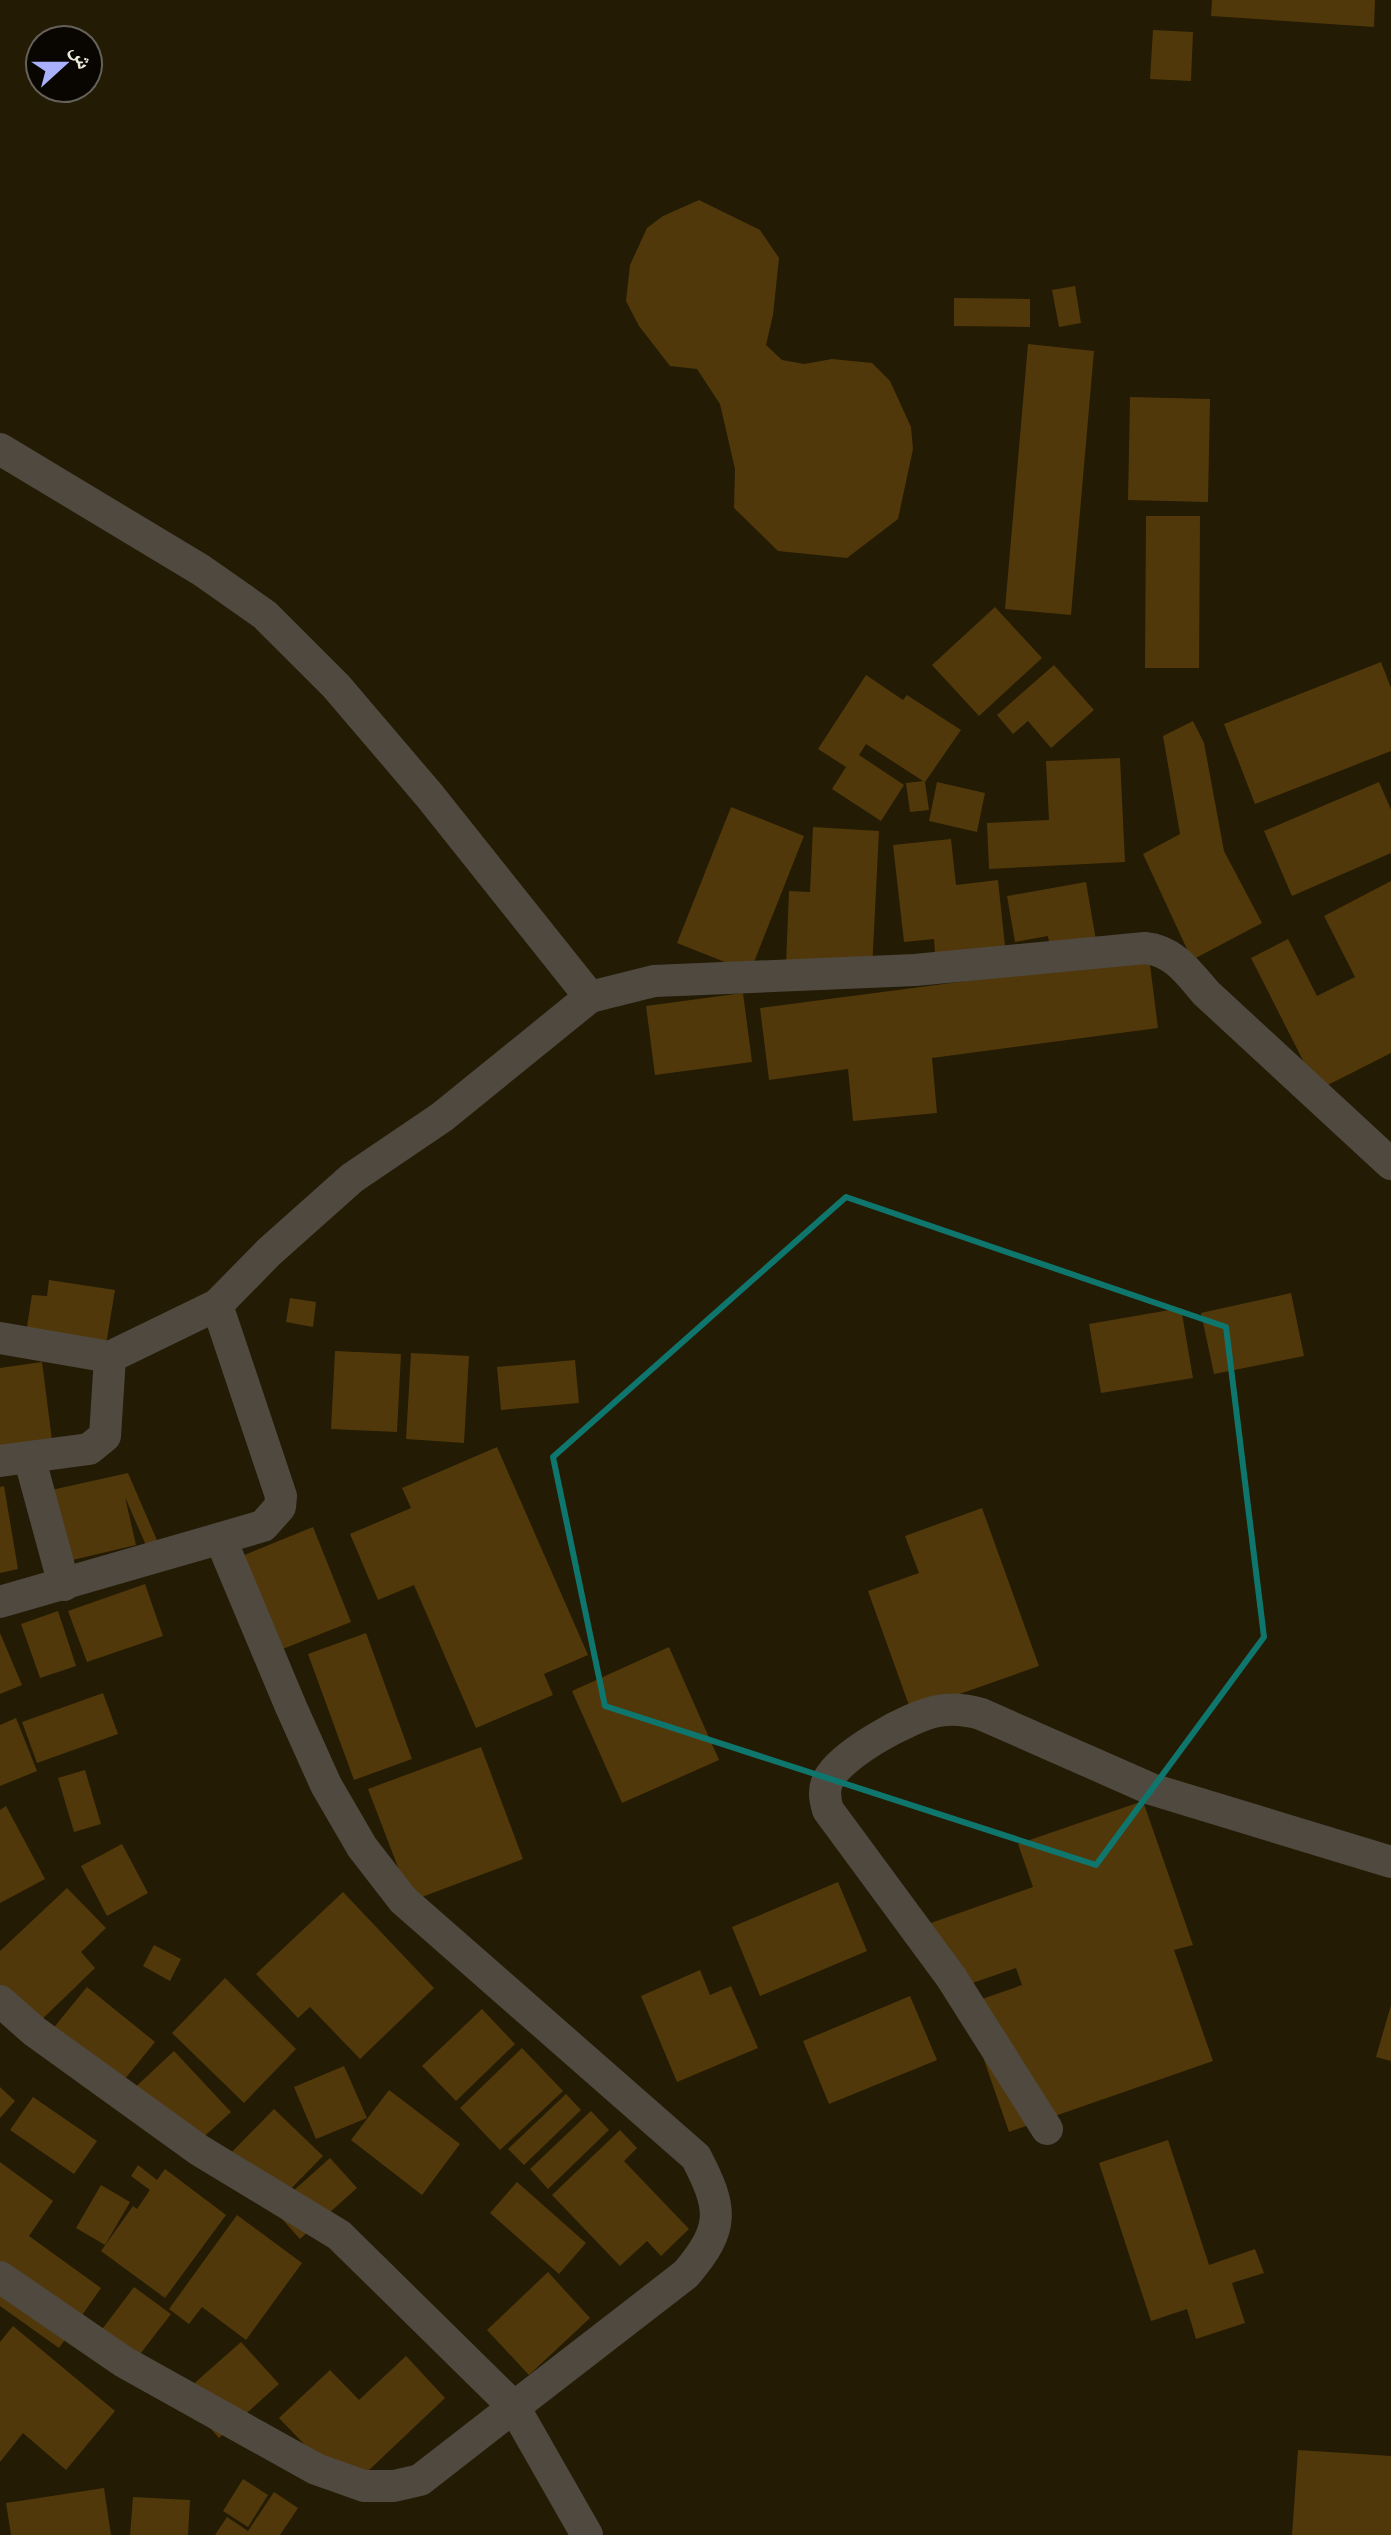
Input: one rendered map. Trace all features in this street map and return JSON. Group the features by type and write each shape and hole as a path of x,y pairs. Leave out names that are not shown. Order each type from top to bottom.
{"street":[{"path":"0,449 164,547 265,615 336,686 419,783 590,997"},
{"path":"0,1338 110,1357 217,1305 269,1252 352,1178 442,1117 590,997 654,981 915,970 1145,948 1160,950 1181,965 1206,993 1391,1164"},
{"path":"0,1602 263,1526 280,1507 281,1496 217,1305"},
{"path":"64,1585 15,1460 89,1449 105,1436 110,1357"},
{"path":"0,2277 124,2362 316,2469 364,2486 394,2486 420,2480 686,2274 707,2249 718,2224 716,2199 696,2157 403,1900 362,1847 326,1785 296,1720 221,1540"},
{"path":"1047,2129 951,1977 828,1810 825,1791 828,1778 845,1762 909,1720 938,1711 961,1709 981,1714 1151,1789 1391,1862"},
{"path":"0,2001 34,2031 199,2150 339,2235 514,2407 587,2535"}],"highlighted area":[{"path":"846,1197 1226,1327 1264,1637 1096,1865 605,1706 553,1457"}],"building":[{"path":"1212,0 1375,0 1374,27 1211,16"},
{"path":"1153,30 1193,32 1191,81 1150,79"},
{"path":"699,200 760,230 779,258 773,315 766,345 782,360 804,364 832,359 872,363 890,381 911,427 913,449 898,519 847,558 778,551 734,508 735,469 720,404 697,369 670,366 639,326 626,301 630,265 647,228 663,216"},
{"path":"1075,286 1081,323 1059,327 1052,290"},
{"path":"954,298 1030,299 1030,327 954,326"},
{"path":"1028,344 1094,351 1071,615 1005,609"},
{"path":"1130,397 1210,399 1208,502 1128,500"},
{"path":"1146,516 1200,516 1199,668 1145,668"},
{"path":"995,607 1042,658 979,716 932,665"},
{"path":"1381,662 1391,688 1391,751 1255,804 1224,724"},
{"path":"1054,665 1094,710 1051,748 1028,721 1013,734 997,715"},
{"path":"866,675 903,700 907,695 961,730 925,782 929,810 910,812 906,783 923,781 866,744 859,755 904,785 881,821 832,789 846,767 818,749"},
{"path":"1193,721 1204,743 1224,851 1262,923 1192,960 1143,854 1180,834 1163,736"},
{"path":"1120,758 1125,862 989,869 987,823 1049,820 1046,761"},
{"path":"937,782 985,793 977,832 929,821"},
{"path":"1379,782 1391,810 1391,853 1292,896 1264,831"},
{"path":"731,807 804,836 750,972 677,943"},
{"path":"813,827 879,831 872,970 786,965 789,891 810,892"},
{"path":"951,839 956,885 998,880 1005,946 935,954 934,939 904,942 893,845"},
{"path":"1391,881 1391,1053 1318,1090 1251,958 1288,939 1317,996 1355,977 1324,916"},
{"path":"1086,882 1097,946 1051,954 1048,936 1015,942 1007,896"},
{"path":"1149,957 1158,1028 932,1058 937,1113 853,1121 848,1069 769,1080 760,1008"},
{"path":"743,993 752,1062 655,1075 646,1006"},
{"path":"49,1280 115,1290 105,1351 25,1339 32,1295 47,1296"},
{"path":"1291,1293 1304,1356 1214,1374 1201,1313"},
{"path":"290,1298 316,1302 313,1327 286,1322"},
{"path":"1181,1308 1193,1378 1101,1393 1089,1324"},
{"path":"335,1351 401,1354 397,1432 331,1429"},
{"path":"411,1353 469,1356 464,1443 406,1439"},
{"path":"575,1360 579,1403 501,1410 497,1367"},
{"path":"42,1362 53,1448 0,1455 0,1368"},
{"path":"497,1447 588,1655 544,1674 553,1695 476,1728 414,1585 378,1600 350,1534 411,1508 402,1488"},
{"path":"128,1473 159,1545 148,1550 125,1497 136,1545 64,1562 47,1491"},
{"path":"4,1486 18,1569 0,1573 0,1487"},
{"path":"982,1508 1039,1666 911,1711 868,1591 919,1573 905,1536"},
{"path":"313,1527 351,1622 280,1650 242,1556"},
{"path":"145,1584 163,1636 87,1662 68,1611"},
{"path":"58,1611 76,1666 40,1678 21,1624"},
{"path":"0,1633 22,1685 0,1694"},
{"path":"366,1633 412,1759 354,1780 308,1654"},
{"path":"669,1647 719,1760 622,1803 572,1691"},
{"path":"103,1693 118,1734 37,1763 22,1722"},
{"path":"16,1718 37,1771 0,1786 0,1725"},
{"path":"481,1747 523,1859 411,1901 368,1789"},
{"path":"85,1770 101,1824 74,1832 58,1778"},
{"path":"1143,1801 1193,1945 1174,1950 1213,2061 1009,2132 965,2005 1022,1985 1016,1968 952,1990 928,1924 1033,1887 1018,1844"},
{"path":"6,1806 45,1879 0,1903 0,1810"},
{"path":"122,1844 148,1893 107,1916 81,1866"},
{"path":"838,1882 867,1951 760,1996 732,1927"},
{"path":"67,1888 106,1928 81,1952 95,1968 31,2030 0,1998 0,1951"},
{"path":"343,1892 434,1988 360,2059 310,2007 298,2018 256,1974"},
{"path":"154,1945 181,1959 170,1981 143,1966"},
{"path":"700,1970 710,1995 731,1986 758,2048 677,2082 641,1996"},
{"path":"225,1978 296,2049 244,2103 172,2033"},
{"path":"87,1987 155,2042 115,2091 47,2036"},
{"path":"910,1996 937,2060 829,2104 803,2041"},
{"path":"1391,2005 1391,2061 1376,2057"},
{"path":"482,2009 515,2044 456,2101 422,2066"},
{"path":"522,2048 563,2091 500,2150 460,2108"},
{"path":"174,2051 231,2112 184,2155 128,2094"},
{"path":"344,2066 367,2118 316,2139 294,2087"},
{"path":"0,2087 15,2101 0,2118"},
{"path":"389,2090 460,2144 422,2195 351,2140"},
{"path":"566,2094 581,2110 524,2165 508,2149"},
{"path":"33,2097 97,2141 74,2174 10,2130"},
{"path":"274,2109 323,2156 274,2206 225,2159"},
{"path":"591,2111 609,2130 548,2189 530,2169"},
{"path":"620,2130 637,2148 624,2161 689,2229 661,2256 647,2241 620,2266 552,2195"},
{"path":"1168,2140 1209,2265 1255,2249 1264,2273 1232,2283 1245,2323 1196,2339 1187,2309 1151,2321 1099,2163"},
{"path":"330,2158 357,2188 300,2239 273,2209"},
{"path":"0,2162 53,2201 29,2236 101,2288 59,2348 0,2306"},
{"path":"138,2165 157,2180 165,2169 226,2215 165,2298 101,2251 133,2206 137,2209 150,2190 131,2176"},
{"path":"517,2182 586,2243 559,2274 490,2213"},
{"path":"101,2185 130,2202 105,2245 76,2228"},
{"path":"237,2215 302,2263 246,2340 202,2307 189,2324 169,2309"},
{"path":"548,2272 590,2318 529,2375 487,2330"},
{"path":"134,2287 171,2314 127,2371 91,2344"},
{"path":"13,2326 115,2411 66,2470 23,2433 0,2462 0,2342"},
{"path":"241,2342 279,2384 219,2438 181,2395"},
{"path":"406,2356 445,2398 348,2490 279,2418 330,2370 359,2400"},
{"path":"1298,2450 1391,2456 1391,2535 1292,2535"},
{"path":"243,2479 268,2495 248,2527 223,2511"},
{"path":"104,2488 111,2535 11,2535 6,2503"},
{"path":"274,2492 298,2508 280,2535 215,2535 227,2517 248,2531"},
{"path":"133,2497 190,2500 188,2535 130,2535"}]}
